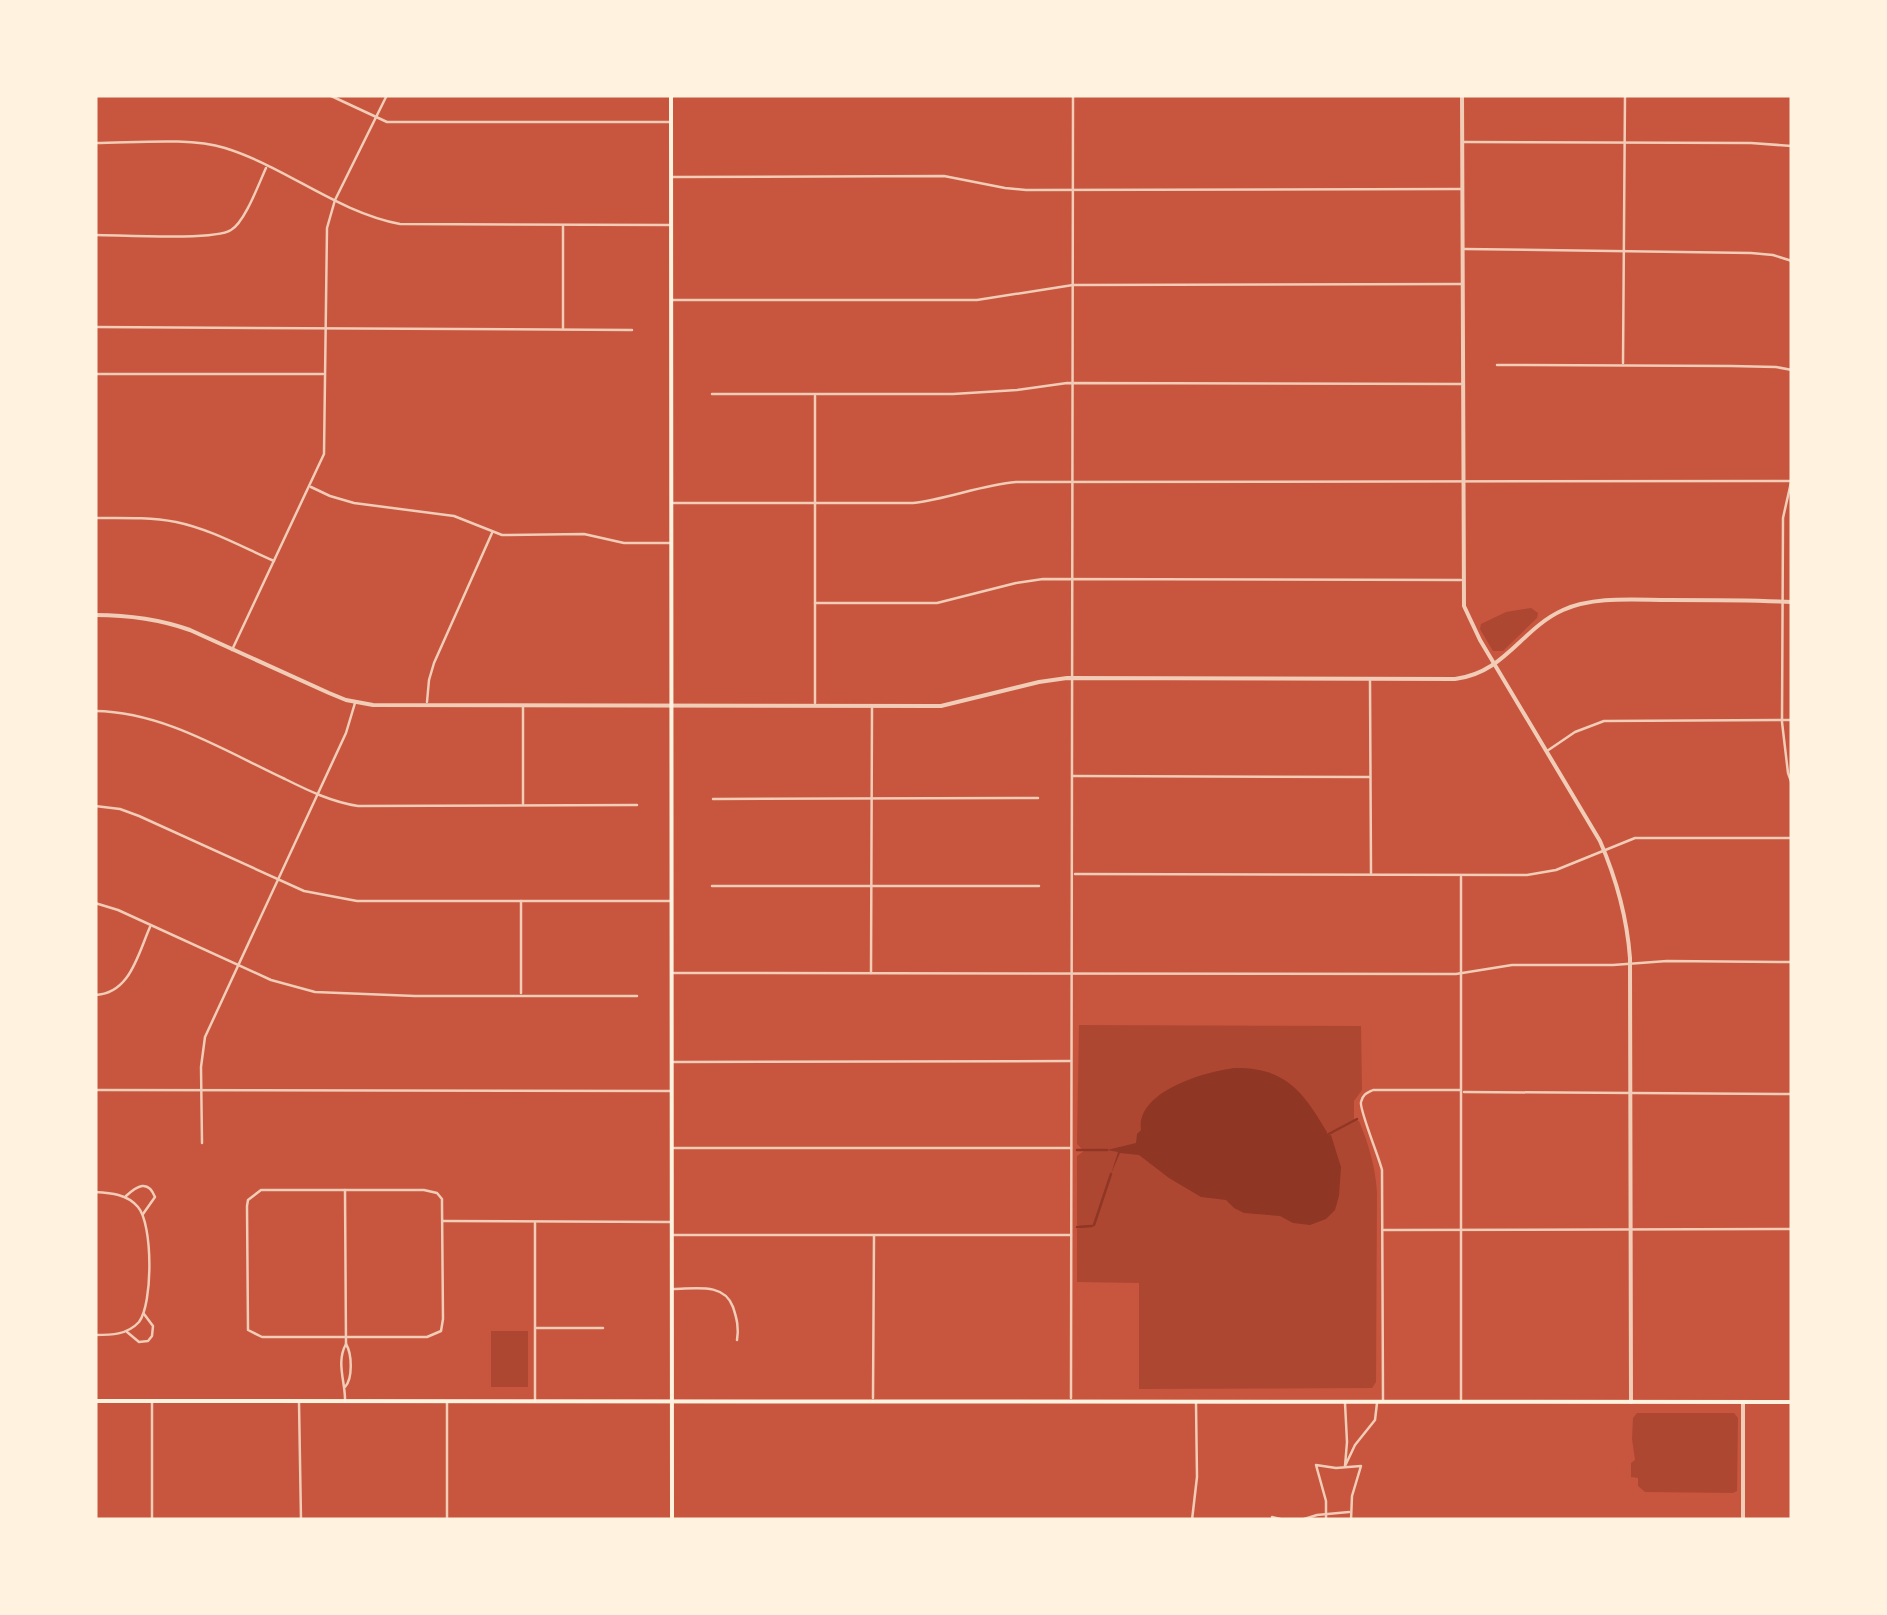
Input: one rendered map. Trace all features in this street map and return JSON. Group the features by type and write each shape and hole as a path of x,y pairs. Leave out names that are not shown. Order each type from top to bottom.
{"main road":[{"path":"671,95 672,1520"},
{"path":"95,1401 1792,1402"}],"street":[{"path":"329,95 388,122 671,122"},
{"path":"232,650 324,454 327,228 335,200 387,95"},
{"path":"1071,1401 1073,95"},
{"path":"1462,95 1464,606 1604,850 1625,919 1630,964 1631,1402"},
{"path":"1623,366 1625,95"},
{"path":"1462,142 1751,142 1792,146"},
{"path":"95,143 212,144 228,148 366,215 400,224 671,225"},
{"path":"95,235 200,236 231,230 267,166"},
{"path":"671,177 944,176 1005,188 1462,189"},
{"path":"563,224 563,329"},
{"path":"1462,249 1751,253 1792,260"},
{"path":"671,300 978,300 1072,285 1462,284"},
{"path":"95,326 632,330"},
{"path":"1497,365 1763,366 1792,370"},
{"path":"95,374 325,374"},
{"path":"712,394 972,393 1072,383 1462,384"},
{"path":"814,706 815,394"},
{"path":"671,503 913,502 999,483 1073,481 1792,480 1783,518 1782,720 1792,784"},
{"path":"310,486 354,502 454,516 513,536 584,534 624,542 672,543"},
{"path":"95,518 180,522 275,562"},
{"path":"426,706 434,663 493,532"},
{"path":"815,604 937,603 1028,580 1462,580"},
{"path":"95,615 169,622 329,693 379,705 941,706 1039,682 1073,678 1467,678 1508,655 1552,615 1586,602 1792,602"},
{"path":"1370,679 1371,875"},
{"path":"202,1143 201,1067 205,1037 346,733 355,702"},
{"path":"523,705 523,806"},
{"path":"871,973 872,706"},
{"path":"95,711 134,715 174,726 317,794 358,806 637,806"},
{"path":"1547,751 1604,720 1792,720"},
{"path":"1073,776 1370,777"},
{"path":"712,799 1038,798"},
{"path":"95,806 139,816 304,891 357,901 672,901"},
{"path":"1073,874 1538,874 1635,838 1792,838"},
{"path":"1461,875 1461,1401"},
{"path":"712,886 1039,886"},
{"path":"521,900 521,996"},
{"path":"95,904 271,980 314,992 637,996"},
{"path":"95,995 121,986 151,926"},
{"path":"672,974 1461,973 1512,965 1792,962"},
{"path":"672,1062 1073,1062"},
{"path":"95,1090 672,1091"},
{"path":"1344,1466 1354,1445 1375,1420 1380,1401 1382,1170 1361,1112 1360,1103 1368,1092 1792,1094"},
{"path":"672,1148 1072,1148"},
{"path":"125,1198 136,1187 150,1187 155,1197 143,1214"},
{"path":"261,1190 345,1190 424,1190 438,1193 442,1199 443,1319 439,1333 427,1338 262,1338 248,1330 248,1200 261,1190"},
{"path":"345,1190 345,1401"},
{"path":"95,1192 130,1200 143,1214 148,1235 144,1314 126,1331 95,1335"},
{"path":"442,1221 672,1222"},
{"path":"534,1222 535,1401"},
{"path":"1384,1230 1792,1229"},
{"path":"672,1235 1072,1234"},
{"path":"873,1401 874,1235"},
{"path":"672,1290 712,1289 726,1294 737,1319 737,1340"},
{"path":"126,1331 136,1341 148,1341 153,1326 144,1314"},
{"path":"534,1328 604,1328"},
{"path":"152,1401 152,1520"},
{"path":"299,1401 300,1520"},
{"path":"448,1401 448,1520"},
{"path":"1192,1520 1197,1477 1196,1401"},
{"path":"1344,1466 1348,1442 1345,1401"},
{"path":"1743,1402 1743,1520"},
{"path":"1326,1517 1324,1490 1316,1464 1336,1468 1361,1466 1352,1496 1351,1520"},
{"path":"1301,1520 1350,1512"},
{"path":"1272,1517 1284,1520"}],"shaded area":[{"path":"1531,608 1538,613 1537,618 1503,651 1493,651 1481,624 1506,612"},
{"path":"1079,1025 1361,1026 1362,1090 1354,1101 1354,1119 1359,1121 1369,1147 1377,1192 1376,1382 1372,1388 1139,1389 1139,1283 1077,1282 1077,1229 1083,1227 1077,1225 1077,1156 1084,1151 1077,1144"},
{"path":"1234,1068 1267,1072 1291,1084 1310,1105 1326,1136 1331,1135 1341,1167 1335,1210 1326,1219 1310,1225 1280,1216 1244,1213 1226,1200 1201,1197 1139,1155 1120,1153 1111,1174 1118,1152 1107,1150 1136,1143 1142,1117 1160,1095 1190,1079"},
{"path":"491,1331 528,1331 528,1387 491,1387"},
{"path":"1637,1413 1734,1413 1738,1418 1737,1491 1645,1492 1638,1486 1638,1478 1631,1477 1631,1463 1635,1460 1633,1418"}],"waterway":[{"path":"1325,1136 1357,1119"},
{"path":"1077,1150 1087,1150"},
{"path":"1089,1150 1107,1150"},
{"path":"1094,1225 1111,1174"},
{"path":"1077,1227 1092,1226"}]}
